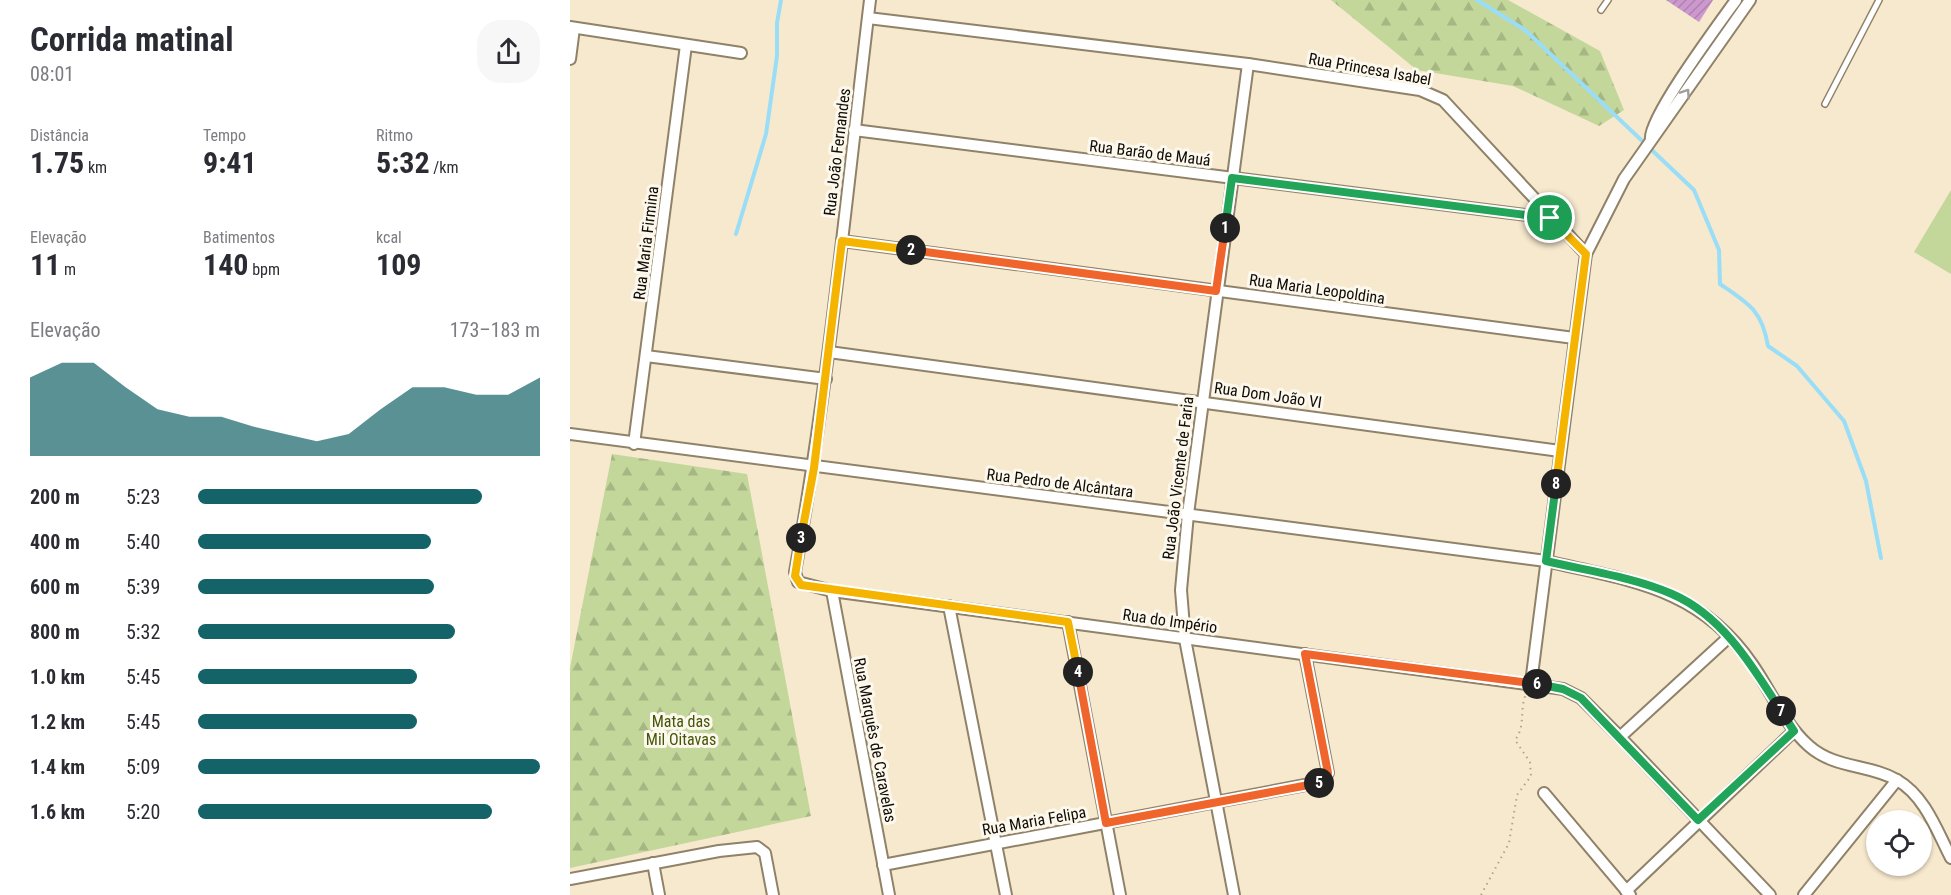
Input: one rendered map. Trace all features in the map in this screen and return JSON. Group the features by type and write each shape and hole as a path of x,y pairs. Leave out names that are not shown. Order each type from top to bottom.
{"street":[{"name":"Rua João Fernandes","path":"806,586 798,582 795,572 814,468 826,379 870,0"},
{"path":"1650,140 1651,128 1672,92 1736,0"},
{"path":"1531,682 1586,254 1616,194 1642,152 1659,132 1750,0"},
{"name":"Rua Princesa Isabel","path":"867,18 1248,64 1420,90 1436,95 1586,254"},
{"path":"570,59 572,28 741,53"},
{"name":"Rua Maria Firmina","path":"634,444 686,45"},
{"name":"Rua João Vicente de Faria","path":"1234,895 1185,639 1181,590 1188,514 1216,291 1248,64"},
{"name":"Rua Barão de Mauá","path":"854,130 1550,218"},
{"name":"Rua Maria Leopoldina","path":"842,241 1574,338"},
{"name":"Rua Dom João VI","path":"829,352 1560,451"},
{"path":"646,356 826,379"},
{"name":"Rua Pedro de Alcântara","path":"570,435 1546,561 1634,582 1674,595 1698,610 1729,637 1751,663 1794,731 1810,747 1829,759 1897,780"},
{"name":"Rua do Império","path":"806,586 1185,639 1531,682 1563,689 1575,694 1620,737 1770,895"},
{"name":"Rua Marquês de Caravelas","path":"832,591 889,895"},
{"path":"949,606 1006,895"},
{"path":"1068,622 1119,895"},
{"path":"1620,737 1729,637"},
{"name":"Rua Maria Felipa","path":"883,865 1321,783 1328,773 1305,654"},
{"path":"1544,793 1628,893 1698,820 1794,731"},
{"path":"1804,895 1897,780 1927,811 1951,858"},
{"path":"570,879 752,847 760,848 766,856 773,895"},
{"path":"653,863 659,895"}],"lane":[{"path":"1601,10 1608,0"},
{"path":"1825,104 1879,0"}],"path":[{"path":"1481,895 1509,843 1517,795 1531,776 1530,762 1515,740 1522,731 1522,703 1531,682"}],"green space":[{"path":"1331,0 1508,0 1600,51 1624,110 1599,126 1513,86 1417,70"},
{"path":"1951,190 1951,274 1914,252"},
{"name":"Mata das Mil Oitavas","path":"612,454 747,474 811,816 570,868 570,668"}],"building":[{"path":"1666,0 1713,0 1699,22"}],"waterway":[{"path":"736,234 766,134 777,56 777,23 781,0"},
{"path":"1477,0 1525,30 1694,190 1719,250 1720,284 1753,309 1762,324 1768,346 1797,366 1844,421 1866,481 1881,558"}],"route":[{"path":"1232,178 1550,218 1586,254 1546,561 1655,588 1674,595 1698,610 1729,637 1751,663 1794,731 1698,820 1581,698 1568,691 1531,682 1305,654 1328,773 1323,781 1318,784 1106,823 1068,622 832,591 804,586 795,578 814,468 842,241 1216,291 1232,178"}]}
